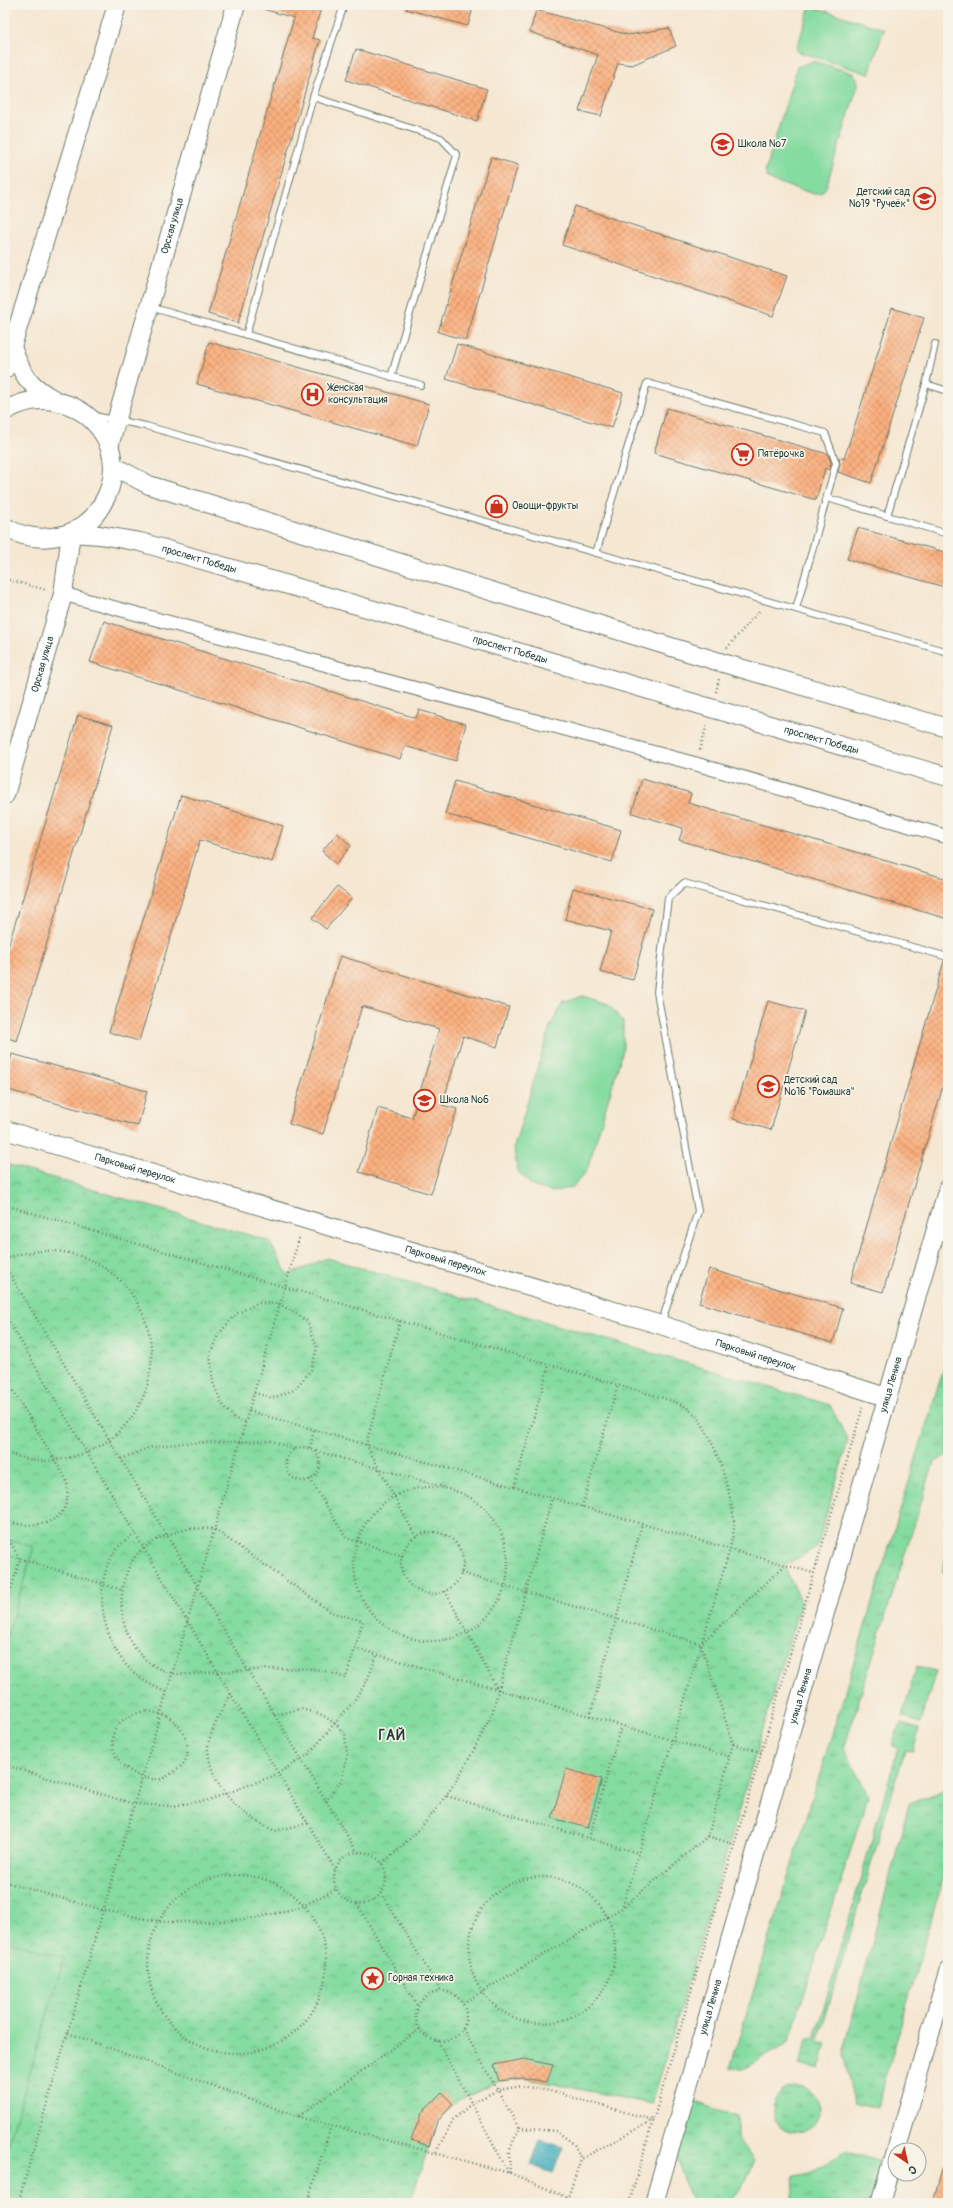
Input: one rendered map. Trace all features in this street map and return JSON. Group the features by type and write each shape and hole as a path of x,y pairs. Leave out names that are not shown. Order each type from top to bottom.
{"main road":[{"path":"5,369 117,5"},
{"name":"Орская улица","path":"110,446 116,419 150,307 236,5"},
{"path":"5,527 14,532 33,538 52,538 71,533 86,524 98,512 104,503 112,483 113,466 110,446 100,429 87,414 70,404 55,400 38,391 26,379 12,347"},
{"path":"5,411 28,401 55,400"},
{"path":"113,466 149,486 715,661 948,728"},
{"name":"Орская улица","path":"5,795 63,594 71,533"},
{"name":"проспект Победы","path":"71,533 100,535 140,542 948,777"},
{"name":"Парковый переулок","path":"5,1130 661,1325 886,1397"},
{"name":"улица Ленина","path":"654,2203 886,1397 948,1188"},
{"path":"898,2142 948,1972"},
{"path":"880,2203 887,2179"}],"street":[{"path":"63,594 696,764 948,837"}],"lane":[{"path":"246,335 313,97 344,5"},
{"path":"313,97 441,138 457,155 391,377"},
{"path":"150,307 421,385"},
{"path":"886,516 926,384 935,344"},
{"path":"596,553 647,383 825,433 836,463 796,609"},
{"path":"926,384 948,390"},
{"path":"87,414 116,419 948,652"},
{"path":"827,498 948,534"},
{"path":"661,1325 698,1211 657,992 668,898 684,883 948,957"}],"path":[{"path":"5,579 63,594"},
{"path":"5,1205 670,1400 688,1408 699,1421 714,1448 728,1488 734,1523 730,1549 622,1908"},
{"path":"18,2203 304,1219"},
{"path":"5,1259 40,1250 74,1253 105,1267 131,1292 148,1324 152,1359 145,1394 127,1425 99,1447 67,1459 54,1460 32,1460 5,1452"},
{"path":"5,1266 357,1852"},
{"path":"245,1422 235,1419 222,1404 213,1383 210,1354 218,1335 236,1314 258,1303 280,1304 307,1321 318,1348 311,1370 294,1390 273,1398 254,1393"},
{"path":"5,1315 335,1869"},
{"path":"400,1321 366,1444 416,1537"},
{"path":"514,1487 549,1365"},
{"path":"5,1377 54,1460 67,1486 69,1494 66,1508 56,1518 44,1525 31,1526 5,1521"},
{"path":"582,1507 618,1385"},
{"path":"629,2203 867,1390"},
{"path":"249,1410 813,1573"},
{"path":"310,1448 314,1429"},
{"path":"121,1459 148,1448 176,1444 240,1440 272,1441 294,1449"},
{"path":"316,1451 321,1461 321,1467 315,1476 310,1479 299,1480 294,1478 287,1470 287,1458 294,1449 300,1447 310,1448 450,1489 474,1499 492,1516 504,1538 509,1562 505,1586 494,1610 475,1628 467,1632 452,1638 426,1641 402,1635 380,1622 364,1602 355,1578 355,1552 363,1528 379,1507 400,1493 425,1487 450,1489"},
{"path":"310,1479 346,1538 403,1556"},
{"path":"382,1863 401,1848 423,1826 447,1796 465,1768 479,1741 492,1713 552,1498"},
{"path":"590,1717 642,1524"},
{"path":"191,1528 214,1529 331,1612 363,1621 346,1678 315,1669 172,1674 147,1663 130,1641 121,1618 122,1590 129,1566 144,1548 166,1534 191,1528"},
{"path":"434,1532 453,1540 459,1548 463,1558 461,1573 452,1587 434,1594 424,1593 415,1589 403,1573 403,1556 408,1545 416,1537 434,1532"},
{"path":"5,1533 20,1559 5,1609"},
{"path":"135,1533 117,1549 106,1570 102,1596 106,1628 116,1652 139,1678 167,1693"},
{"path":"5,1554 122,1590"},
{"path":"701,1644 784,1566"},
{"path":"461,1573 701,1644"},
{"path":"445,1591 498,1690"},
{"path":"463,2003 622,1908 708,1836 733,1744 701,1644"},
{"path":"355,1648 730,1757"},
{"path":"5,1765 134,1804 172,1806 209,1800 226,1795 278,1773 308,1755 336,1724 367,1681 377,1655"},
{"path":"231,1694 218,1715 208,1749 216,1780 232,1803 253,1820 275,1831 308,1823"},
{"path":"274,1715 301,1709 322,1715 336,1724 345,1734 347,1755 342,1779 326,1801"},
{"path":"147,1711 167,1716 178,1725 186,1736 188,1750 181,1767 162,1779 142,1777 120,1764 114,1752 112,1740 117,1727 129,1716 147,1711"},
{"path":"588,1838 621,1726"},
{"path":"733,1744 760,1752"},
{"path":"447,1796 638,1853"},
{"path":"708,1836 733,1844"},
{"path":"357,1852 367,1852 382,1863 386,1880 381,1893 372,1902 356,1904 347,1901 336,1889 333,1881 335,1869 343,1858 357,1852"},
{"path":"224,1875 255,1876 284,1887 305,1905 319,1928 326,1954 325,1981 316,2006 300,2028 277,2044 248,2053 217,2052 188,2040 166,2019 151,1991 147,1960 154,1930 170,1904 195,1885 224,1875"},
{"path":"547,1876 572,1882 591,1894 607,1917 614,1932 616,1954 611,1976 600,1995 584,2010 561,2021 536,2024 511,2018 490,2003 482,1992 475,1982 468,1957 470,1932 480,1908 498,1890 522,1879 547,1876"},
{"path":"5,1882 103,1910 159,1922 213,1922 255,1918 305,1905 336,1889"},
{"path":"381,1893 441,1992"},
{"path":"356,1904 418,2007"},
{"path":"441,1992 453,1994 463,2003 466,2012 463,2028 454,2038 438,2041 429,2038 420,2029 416,2016 418,2007 428,1995 441,1992"},
{"path":"463,2028 519,2128"},
{"path":"299,2116 420,2029"},
{"path":"68,2033 299,2116 331,2126 436,2152 510,2173 568,2198 585,2203"},
{"path":"438,2041 510,2173"},
{"path":"436,2152 453,2120 472,2103 498,2090 522,2086 550,2091 653,2120"},
{"path":"580,2159 653,2120"},
{"path":"308,2203 331,2126"},
{"path":"519,2128 556,2131 574,2144 580,2159 566,2203"},
{"path":"510,2173 509,2152 519,2128"}],"green space":[{"path":"810,6 884,29 869,74 796,51"},
{"path":"813,61 853,73 857,78 858,85 826,187 821,193 814,194 773,181 767,177 765,172 797,67"},
{"path":"582,996 608,1004 623,1021 623,1050 587,1170 573,1187 552,1192 532,1186 517,1170 514,1147 550,1027 563,1003"},
{"path":"5,1164 269,1241 288,1275 327,1258 830,1405 848,1441 817,1547 784,1566 801,1601 652,2104 524,2078 499,2081 453,2104 437,2122 410,2203 5,2203"},
{"path":"948,1354 948,1455 934,1462 844,1748 868,1796 789,2042 745,2068 730,2068"},
{"path":"5,1539 34,1547 5,1643"},
{"path":"948,1552 948,1573 942,1572"},
{"path":"917,1666 936,1671 920,1723 902,1716"},
{"path":"900,1724 919,1729 913,1751 905,1750 818,2042 826,2044 819,2069 798,2064 808,2037 815,2038 898,1748 892,1745"},
{"path":"948,1788 948,1861 877,2108 854,2102 843,2054 909,1804"},
{"path":"5,1940 64,1958 5,2155"},
{"path":"791,2087 801,2087 809,2091 815,2097 819,2105 819,2115 815,2123 809,2129 801,2133 791,2133 783,2129 777,2123 773,2115 773,2105 777,2097 783,2091"},
{"path":"695,2102 737,2116 737,2138 754,2161 738,2193 727,2201 691,2203 677,2158"},
{"path":"845,2150 882,2163 872,2203 791,2203 795,2176 809,2173 822,2167"}],"water":[{"path":"539,2139 563,2147 553,2173 530,2165"}],"building":[{"path":"264,5 322,5 312,38 320,40 238,323 208,314 294,18 263,9"},
{"path":"407,5 449,5 472,11 468,26 406,9"},
{"path":"536,10 629,35 669,28 676,46 632,65 618,63 601,116 579,111 598,55 530,32"},
{"path":"356,49 487,89 477,121 346,80"},
{"path":"491,157 518,165 466,340 438,332"},
{"path":"575,206 787,276 773,316 562,245"},
{"path":"892,308 924,318 871,483 838,472 840,464 839,457 844,459"},
{"name":"Женская консультация","path":"209,342 429,404 417,446 197,384"},
{"path":"457,344 623,393 612,428 446,379"},
{"name":"Пятёрочка","path":"667,408 828,454 831,463 829,470 825,468 816,500 654,453"},
{"path":"858,528 948,553 948,588 847,559"},
{"path":"104,621 416,718 419,710 466,724 456,761 405,746 400,759 90,662"},
{"path":"78,715 113,725 17,1041 5,1037 5,957"},
{"path":"642,779 691,793 688,803 948,879 948,919 679,840 683,828 632,813"},
{"path":"455,781 621,830 612,862 445,814"},
{"path":"181,795 283,826 272,862 200,840 139,1041 109,1032"},
{"path":"337,833 351,846 336,864 322,851"},
{"path":"337,887 352,898 326,929 312,918"},
{"path":"573,888 652,909 633,980 600,972 611,931 565,919"},
{"path":"340,956 509,1007 497,1047 463,1036 442,1105 457,1109 431,1194 359,1172 378,1108 412,1118 439,1029 362,1006 323,1134 289,1124"},
{"path":"944,961 948,961 948,1069 883,1292 850,1283"},
{"path":"768,1001 805,1011 771,1130 733,1119"},
{"path":"12,1054 147,1091 138,1126 5,1089 5,1079"},
{"path":"709,1269 843,1308 833,1343 699,1303"},
{"path":"566,1769 602,1779 588,1828 552,1818"},
{"path":"524,2059 553,2065 547,2082 524,2078 499,2081 494,2065"},
{"path":"442,2092 453,2104 437,2122 429,2146 411,2140 422,2112"},
{"path":"944,2162 948,2163 948,2203 933,2203"}],"place":[{"name":"Школа №7","path":"723,144"},
{"name":"Детский сад №19 \"Ручеёк\"","path":"925,198"},
{"name":"Женская консультация","path":"313,394"},
{"name":"Пятёрочка","path":"742,454"},
{"name":"Овощи-фрукты","path":"496,506"},
{"name":"Детский сад №16 \"Ромашка\"","path":"768,1086"},
{"name":"Школа №6","path":"424,1100"},
{"name":"Горная техника","path":"372,1978"}],"district":[{"name":"ГАЙ","path":"392,1735"}]}
